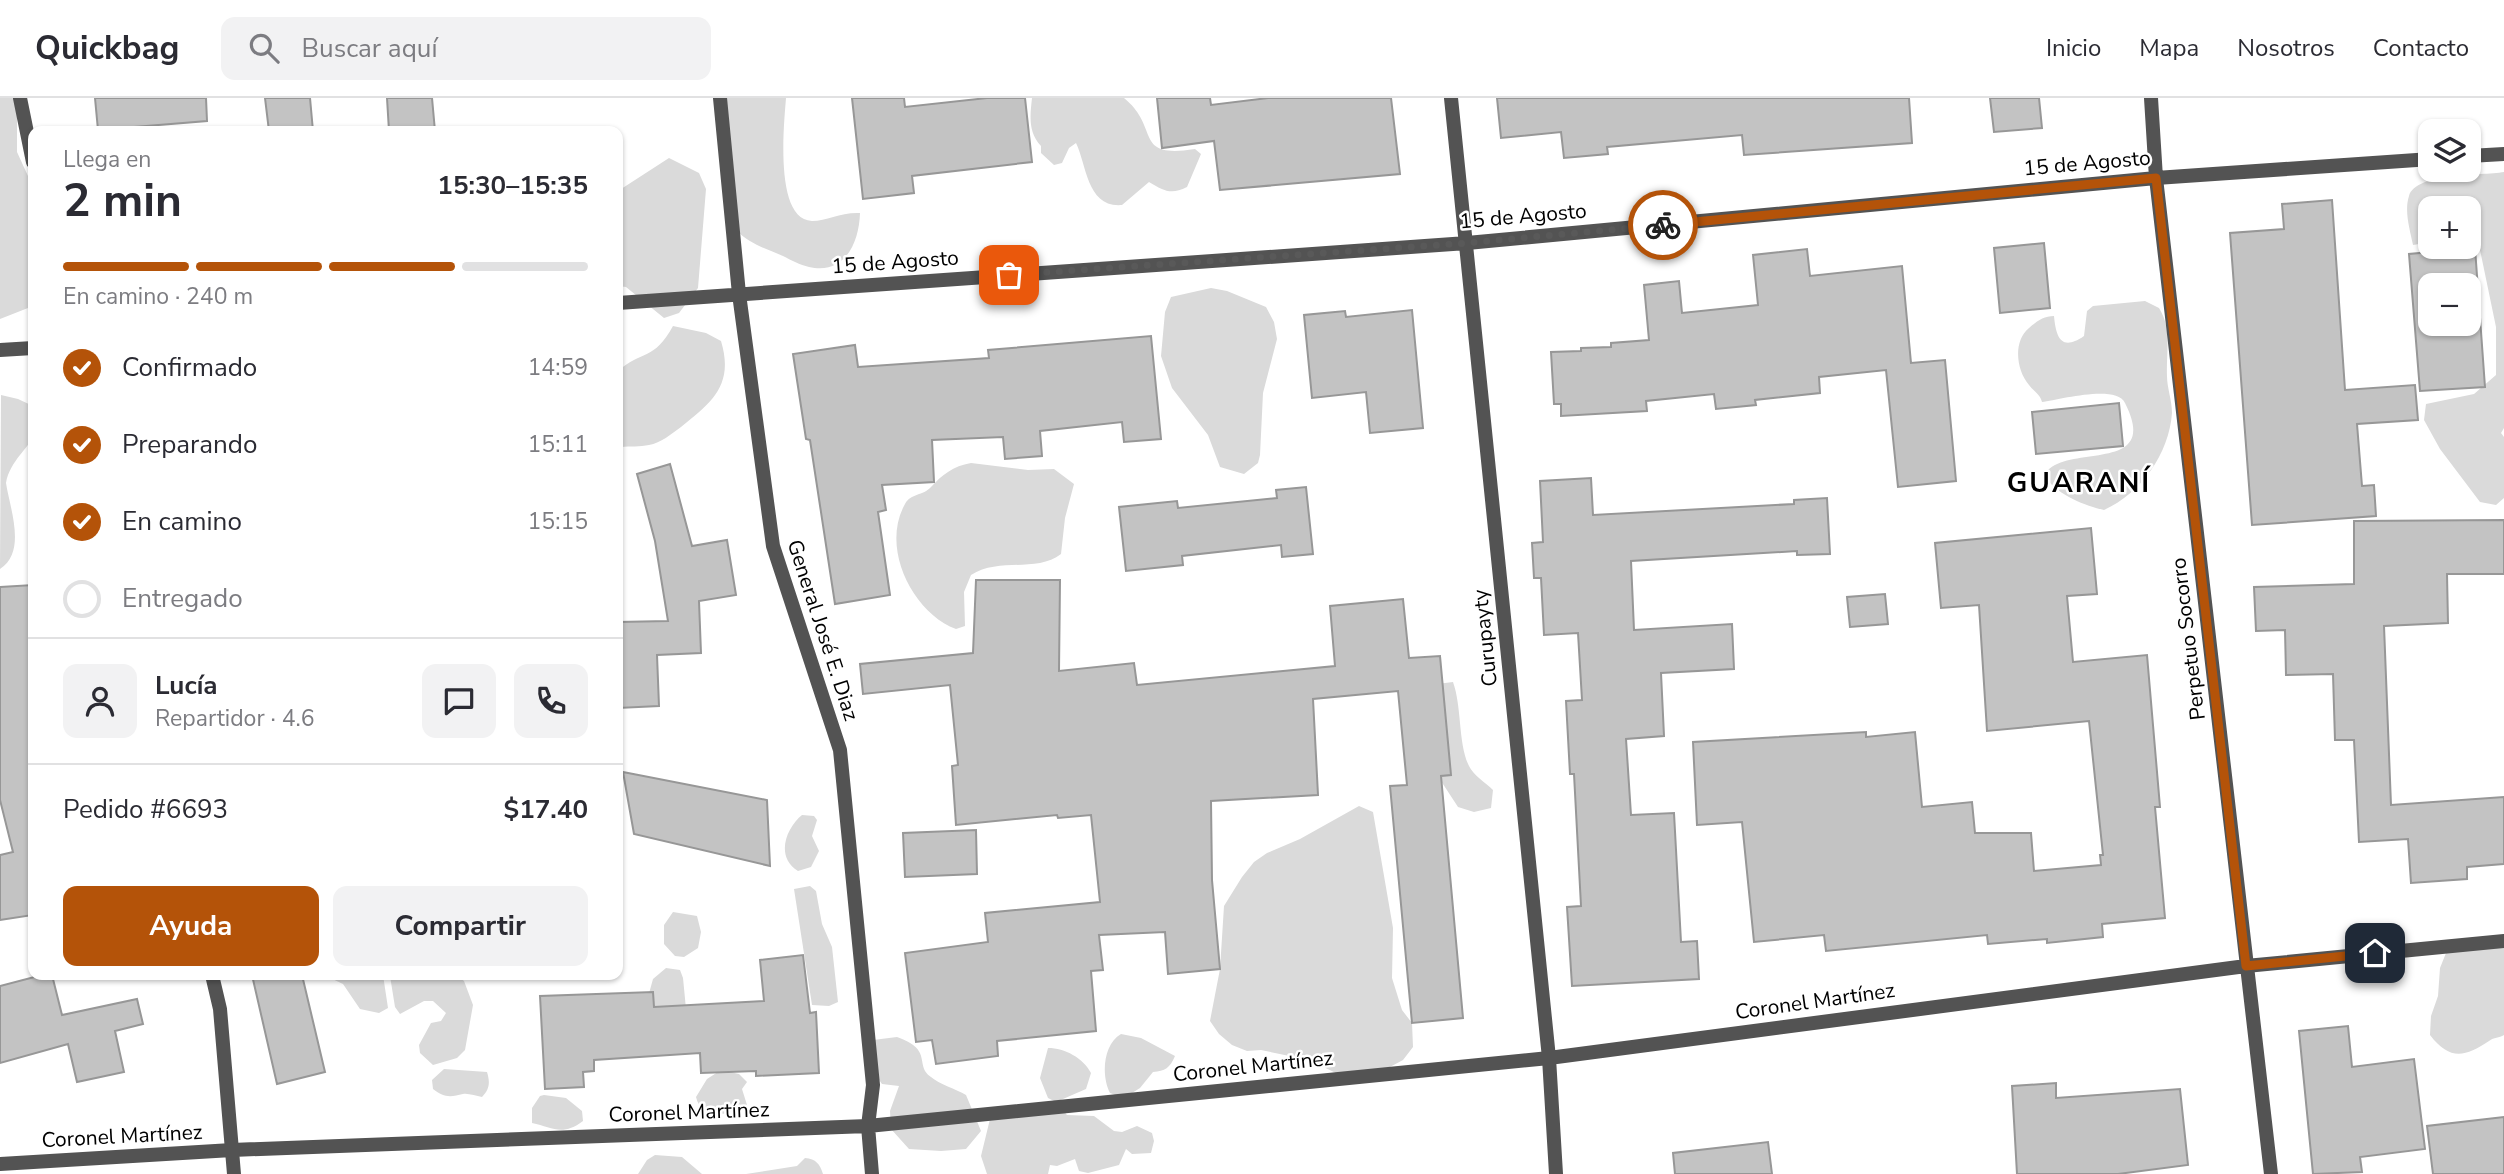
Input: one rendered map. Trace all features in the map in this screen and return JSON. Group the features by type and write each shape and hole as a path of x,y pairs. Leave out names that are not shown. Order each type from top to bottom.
{"street":[{"path":"20,98 28,137"},
{"name":"General José E. Diaz","path":"720,98 739,294 773,546 840,750 873,1085 868,1126 872,1174"},
{"name":"Curupayty","path":"1451,98 1549,1058 1556,1174"},
{"name":"Perpetuo Socorro","path":"2151,98 2156,178 2271,1174"},
{"path":"2481,155 2504,153"},
{"name":"15 de Agosto","path":"623,303 1467,243 2156,178 2418,160"},
{"path":"0,350 28,348"},
{"name":"Coronel Martínez","path":"0,1164 232,1150 868,1126 1549,1058 2246,966 2504,941"},
{"path":"213,980 220,1009 234,1174"}],"shaded area":[{"path":"0,98 17,98 17,152 28,176 28,308 0,319"},
{"path":"715,98 786,98 784,169 792,205 800,216 812,221 860,213 857,235 848,254 841,261 821,268 806,266 758,246 736,230"},
{"path":"1032,98 1124,98 1135,109 1155,145 1175,151 1195,149 1201,154 1187,187 1168,191 1149,182 1122,205 1102,200 1090,184 1076,143 1069,148 1062,163 1054,165 1041,153 1041,146 1031,124"},
{"path":"669,158 699,173 706,189 698,288 679,313 664,318 623,287 623,188"},
{"path":"2504,172 2504,428 2501,433 2504,437 2504,498 2496,505 2480,502 2440,449 2424,420 2426,404 2474,394 2496,375 2496,327 2481,255 2481,196 2418,196 2418,244 2413,245 2407,208 2414,188 2424,183 2481,182 2481,174"},
{"path":"1211,288 1227,291 1266,307 1274,322 1277,339 1263,393 1260,455 1258,463 1244,474 1220,467 1208,435 1172,388 1161,356 1165,312 1171,297"},
{"path":"2145,301 2159,308 2166,324 2167,381 2172,413 2170,428 2159,457 2141,483 2104,510 2081,503 2058,490 2047,479 2048,470 2060,463 2123,448 2131,439 2133,425 2125,403 2120,397 2099,394 2042,402 2021,372 2018,356 2020,340 2035,323 2054,316 2058,336 2070,343 2084,336 2087,311 2093,306"},
{"path":"673,326 706,333 721,341 725,369 722,381 718,391 703,409 666,438 649,445 623,447 623,367 654,350"},
{"path":"1,395 28,404 28,444 11,468 6,483 15,541 13,552 0,569"},
{"path":"971,463 1028,470 1054,469 1074,484 1065,518 1061,554 1041,563 994,567 971,575 964,592 965,626 956,629 940,621 914,594 899,559 896,540 898,521 908,500 928,490 948,472"},
{"path":"1453,682 1461,736 1469,766 1473,773 1493,790 1491,808 1474,812 1458,807 1441,781 1427,734 1437,684"},
{"path":"1359,806 1373,812 1393,928 1392,978 1402,1010 1412,1023 1413,1047 1403,1060 1388,1068 1338,1074 1309,1060 1261,1050 1247,1051 1232,1045 1219,1034 1210,1021 1220,969 1224,906 1254,862"},
{"path":"802,815 814,816 817,820 812,836 819,851 811,867 798,871 787,858 785,843 791,827"},
{"path":"810,886 816,891 822,924 832,947 838,1002 829,1006 812,1005 794,889"},
{"path":"673,912 697,916 701,932 698,948 684,957 675,956 664,944 664,925"},
{"path":"2504,941 2504,1035 2465,1053 2451,1053 2430,1035 2431,1016 2438,996 2440,968 2448,948"},
{"path":"666,968 680,970 687,1019 670,1041 648,997 653,979"},
{"path":"335,980 384,980 388,1008 379,1013 360,1009 343,984"},
{"path":"391,980 463,980 473,1005 465,1050 457,1058 433,1065 420,1053 419,1045 431,1023 441,1021 446,1013 433,1001 424,1001 400,1014 395,1007"},
{"path":"1121,1034 1141,1038 1175,1056 1167,1068 1153,1072 1140,1088 1124,1098 1110,1093 1105,1078 1107,1053 1110,1045"},
{"path":"897,1037 916,1047 926,1072 931,1077 966,1095 981,1131 966,1149 909,1149 891,1129 890,1111 899,1086 882,1084 877,1077 873,1040"},
{"path":"1048,1048 1067,1052 1083,1063 1091,1073 1086,1089 1056,1102 1048,1098 1040,1078"},
{"path":"444,1069 487,1072 487,1091 482,1097 441,1094 433,1089 432,1080"},
{"path":"721,1070 739,1074 747,1082 742,1089 747,1105 733,1112 710,1113 704,1110 696,1097 707,1079"},
{"path":"540,1096 566,1098 582,1111 583,1121 563,1130 532,1123 532,1108"},
{"path":"1061,1108 1067,1115 1094,1116 1114,1131 1122,1132 1137,1126 1152,1133 1154,1141 1151,1153 1132,1154 1126,1149 1119,1165 1088,1173 1079,1171 1075,1159 1057,1166 1050,1165 1048,1174 987,1174 981,1156 990,1119"},
{"path":"655,1155 682,1157 702,1174 638,1174 647,1160"},
{"path":"805,1158 817,1163 823,1174 746,1174 797,1166"}],"building":[{"path":"95,98 206,98 207,121 146,126 98,126"},
{"path":"265,98 310,98 313,126 268,126"},
{"path":"387,98 432,98 435,126 389,126"},
{"path":"852,98 904,98 905,107 987,98 1025,98 1032,162 912,176 914,193 863,199"},
{"path":"1157,98 1210,98 1211,105 1268,98 1391,98 1400,174 1220,190 1214,141 1162,148"},
{"path":"1497,98 1909,98 1912,143 1744,155 1742,135 1607,147 1608,154 1564,158 1561,132 1501,138"},
{"path":"1990,98 2039,98 2042,128 1994,132"},
{"path":"2332,200 2345,390 2415,385 2418,420 2357,424 2362,486 2374,485 2376,516 2252,525 2230,233 2284,229 2282,204"},
{"path":"2044,243 2050,308 2000,313 1994,248"},
{"path":"1807,249 1810,276 1902,266 1911,363 1945,360 1956,481 1898,487 1886,370 1819,377 1820,393 1755,400 1756,405 1716,409 1714,394 1646,401 1647,411 1561,416 1561,404 1554,404 1551,352 1581,351 1581,348 1611,347 1611,343 1649,340 1644,285 1679,281 1682,313 1758,305 1753,255"},
{"path":"2418,253 2418,259 2476,259 2477,273 2418,273 2418,336 2481,336 2481,331 2485,387 2420,391 2409,254"},
{"path":"1412,310 1423,428 1370,433 1366,392 1312,398 1304,315 1345,311 1346,317"},
{"path":"1151,336 1161,439 1124,442 1122,422 1040,431 1042,456 1005,459 1003,437 932,440 934,482 882,485 886,510 878,512 890,595 835,604 810,440 806,439 793,354 855,345 858,367 989,358 988,350"},
{"path":"2119,403 2123,446 2036,454 2032,412"},
{"path":"670,464 692,546 727,540 736,595 699,601 701,653 657,655 659,706 623,708 623,622 668,621 655,541 637,474"},
{"path":"1591,478 1593,515 1794,504 1794,500 1827,498 1830,554 1797,555 1797,551 1631,561 1634,630 1732,624 1734,669 1661,673 1664,736 1626,739 1631,815 1674,813 1681,942 1697,941 1699,979 1572,986 1567,907 1581,906 1574,774 1570,774 1566,701 1582,700 1578,633 1544,635 1541,578 1534,578 1532,543 1543,542 1540,481"},
{"path":"1306,487 1313,554 1282,557 1281,545 1182,556 1183,565 1126,571 1119,507 1177,501 1178,508 1277,498 1276,490"},
{"path":"2504,520 2504,574 2447,574 2448,623 2384,626 2391,805 2504,797 2504,864 2467,867 2467,879 2411,883 2408,839 2359,842 2354,740 2335,740 2333,674 2286,675 2285,630 2256,631 2254,587 2354,584 2354,521"},
{"path":"2091,528 2097,594 2067,596 2073,662 2147,655 2160,807 2155,807 2165,918 2102,924 2103,937 2047,943 2047,939 1988,944 1987,935 1826,951 1824,935 1754,942 1742,822 1697,825 1693,742 1866,732 1866,737 1915,732 1922,807 1972,802 1975,833 2031,833 2034,871 2101,865 2100,855 2103,855 2089,721 1987,731 1979,605 1941,608 1935,543"},
{"path":"976,580 1060,580 1059,671 1134,663 1137,685 1335,666 1330,606 1403,599 1409,658 1440,656 1451,775 1441,776 1463,1018 1412,1023 1390,786 1407,785 1398,691 1313,699 1318,795 1211,801 1212,880 1220,969 1168,974 1165,932 1099,935 1103,970 1091,971 1096,1031 997,1041 998,1056 936,1064 932,1040 916,1042 905,953 988,942 985,913 1100,902 1091,815 1058,818 1057,815 956,825 952,766 958,765 950,685 863,694 860,664 973,653"},
{"path":"28,585 28,916 0,920 0,855 13,852 0,800 0,587"},
{"path":"1885,594 1888,624 1850,627 1847,597"},
{"path":"623,772 767,800 770,866 634,834"},
{"path":"976,830 977,874 905,877 903,833"},
{"path":"803,955 810,1013 816,1012 819,1073 756,1076 756,1071 701,1073 700,1053 594,1060 594,1071 583,1072 584,1087 545,1089 540,996 653,992 654,1007 764,1001 760,960"},
{"path":"28,979 53,980 62,1015 137,999 143,1024 115,1031 124,1072 77,1082 68,1044 0,1063 0,986"},
{"path":"253,980 303,980 325,1072 277,1084"},
{"path":"2348,1026 2352,1067 2414,1059 2425,1149 2360,1157 2362,1172 2313,1174 2299,1031"},
{"path":"2056,1083 2056,1098 2180,1089 2188,1165 2118,1174 2017,1174 2012,1086"},
{"path":"2504,1117 2504,1174 2433,1174 2427,1126"},
{"path":"1768,1142 1772,1174 1675,1174 1673,1153"}],"way so far":[{"path":"1009,275 1467,243 1663,225"}],"district":[{"name":"GUARANÍ","path":"2079,483"}],"route":[{"path":"1663,225 2156,178 2246,966 2375,953"}]}
